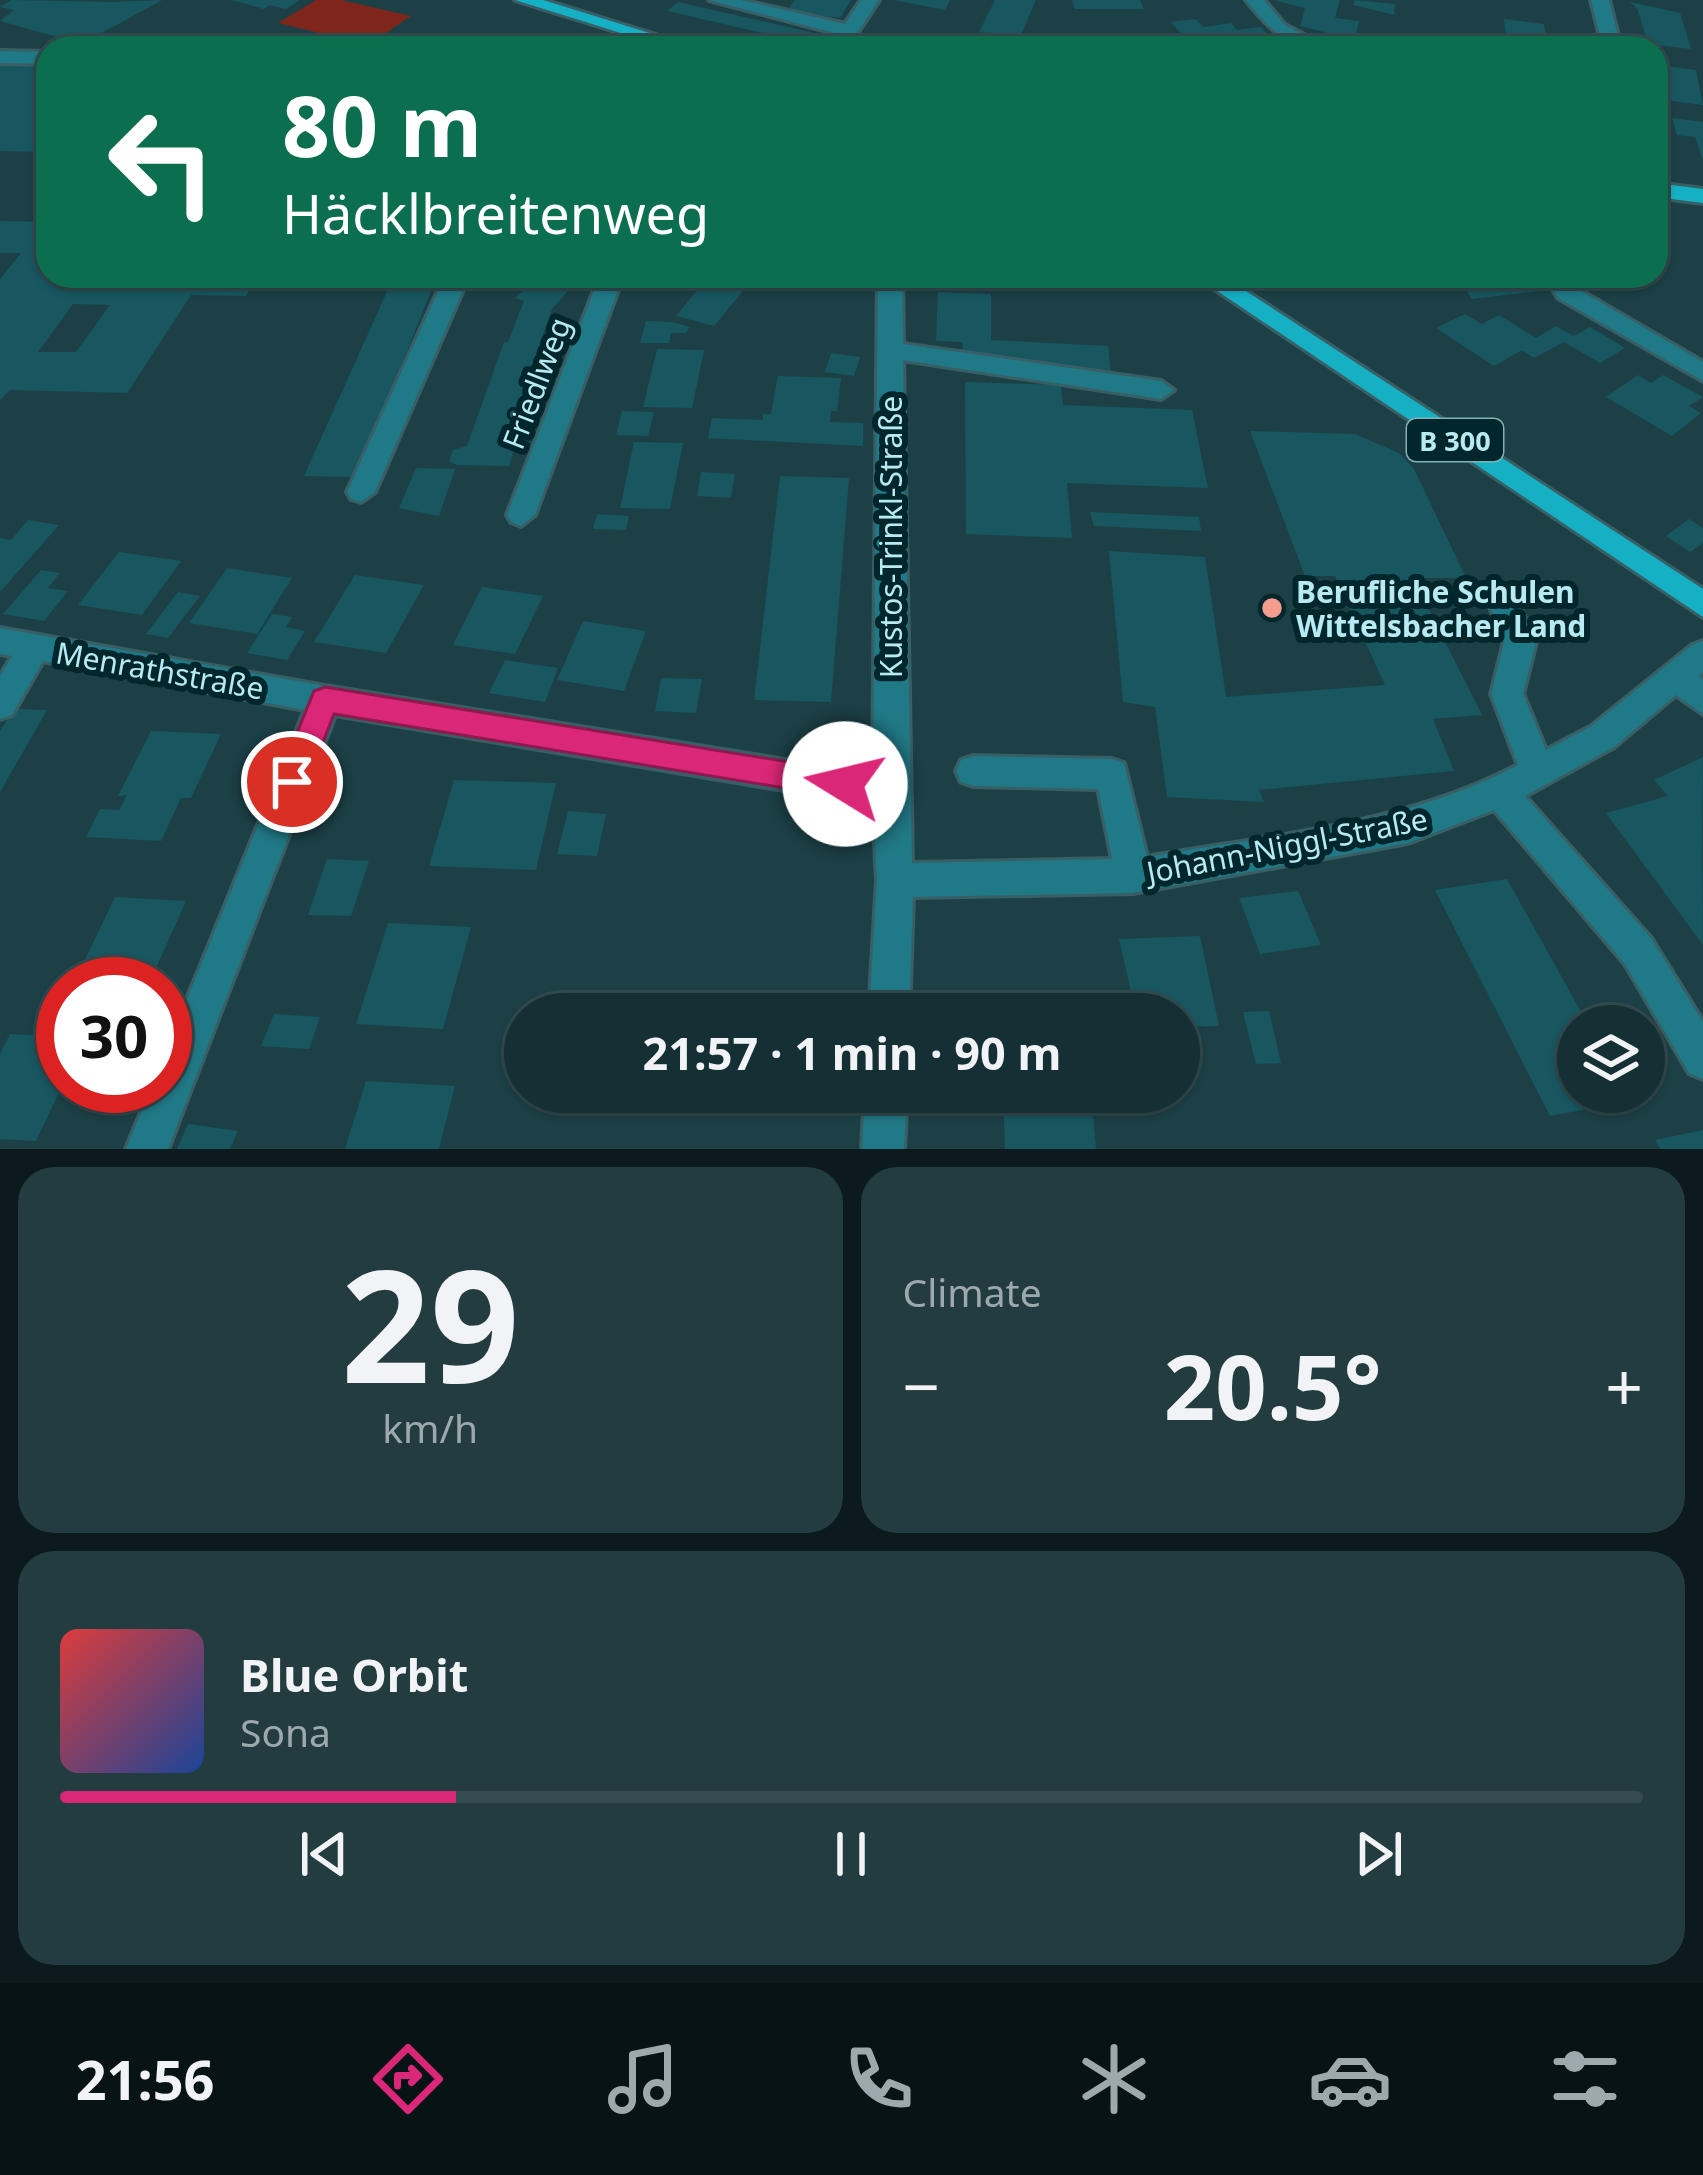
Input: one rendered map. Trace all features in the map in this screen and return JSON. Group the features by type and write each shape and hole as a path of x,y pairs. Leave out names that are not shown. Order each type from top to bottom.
{"main road":[{"path":"524,0 648,36"},
{"path":"1668,192 1703,196"},
{"name":"B 300","path":"1226,288 1703,605"}],"street":[{"path":"718,0 850,31 870,0"},
{"path":"1256,0 1279,28 1295,36"},
{"path":"1600,0 1609,36"},
{"path":"0,57 36,58"},
{"path":"362,492 452,288"},
{"name":"Friedlweg","path":"521,515 608,288"},
{"name":"Kustos-Trinkl-Straße","path":"890,288 890,792 895,880 891,993"},
{"path":"1563,288 1703,374"},
{"path":"890,350 1161,390"},
{"path":"1501,598 1520,642 1507,694 1538,772"},
{"name":"Menrathstraße","path":"0,641 325,700 890,792"},
{"path":"0,705 34,648"},
{"name":"Johann-Niggl-Straße","path":"895,880 1133,876 1408,827 1501,792 1602,737 1694,677"},
{"path":"147,1149 325,700"},
{"path":"973,772 1112,774 1133,876"},
{"path":"1501,792 1637,951 1703,1059"},
{"path":"884,1149 885,1113"}],"shaded area":[{"path":"316,0 341,0 411,16 381,36 331,36 278,23"}],"building":[{"path":"12,0 162,0 97,36 53,36 0,21 14,10 0,7"},
{"path":"232,0 300,0 286,9 270,5 264,9"},
{"path":"795,0 851,0 840,18 787,11"},
{"path":"894,0 950,0 945,10"},
{"path":"995,0 1036,0 1020,36 979,32"},
{"path":"1072,0 1140,0 1144,9 1075,9"},
{"path":"1274,0 1340,0 1335,18 1359,21 1356,36 1300,26 1305,8"},
{"path":"1355,0 1395,4 1394,15 1353,5"},
{"path":"678,2 827,36 776,36 667,11"},
{"path":"1630,2 1680,13 1691,49 1668,46 1668,36 1646,36 1638,10"},
{"path":"1195,19 1204,27 1231,23 1237,30 1261,27 1267,34 1183,36 1171,22"},
{"path":"1504,19 1544,24 1546,36 1506,36"},
{"path":"0,65 36,66 36,152 0,151"},
{"path":"1668,66 1696,70 1703,105 1668,100"},
{"path":"1672,118 1703,122 1703,161 1695,137 1677,135"},
{"path":"0,221 36,222 36,288 251,288 246,296 191,295 127,393 10,390 0,400 0,279 21,253 0,253","holes":["73,304 110,305 76,352 38,352"]},
{"path":"389,288 432,288 353,477 304,476"},
{"path":"525,288 570,288 552,309 540,343 549,343 509,466 457,465 449,461 453,450 467,446 504,342 524,301 515,298"},
{"path":"699,288 745,288 714,326 676,316"},
{"path":"1464,288 1539,291 1472,299"},
{"path":"938,292 991,294 991,340 1108,346 1111,376 962,355 963,342 936,341"},
{"path":"1465,314 1482,324 1499,315 1536,338 1556,326 1574,336 1590,327 1625,348 1600,363 1564,342 1534,358 1522,350 1494,366 1436,328"},
{"path":"646,321 690,327 685,333 671,333 669,343 640,343"},
{"path":"657,349 704,350 692,408 643,407"},
{"path":"831,353 860,357 854,376 825,372"},
{"path":"1638,375 1651,383 1663,375 1703,397 1689,406 1701,413 1672,436 1606,397"},
{"path":"778,376 841,378 837,411 831,411 830,422 863,423 863,446 708,438 712,418 763,420 763,414 771,414"},
{"path":"965,382 1061,385 1063,405 1192,410 1208,488 1067,483 1072,538 966,534"},
{"path":"622,411 654,412 648,436 616,435"},
{"path":"1250,431 1355,434 1399,453 1414,469 1466,578 1413,578 1482,715 1433,719 1454,771 1259,790 1264,802 1167,797 1155,707 1123,702 1109,551 1205,557 1226,697 1385,685 1335,576 1305,576"},
{"path":"634,442 683,443 670,509 620,508"},
{"path":"416,468 455,469 439,516 399,508"},
{"path":"701,472 735,474 731,498 697,496"},
{"path":"780,476 849,478 831,702 754,700"},
{"path":"1090,512 1199,517 1201,531 1094,526"},
{"path":"597,514 629,516 626,530 593,529"},
{"path":"1689,519 1703,528 1703,543 1690,552 1666,536"},
{"path":"28,520 59,525 0,592 0,538 11,540"},
{"path":"119,552 181,561 142,615 78,605"},
{"path":"227,568 292,578 257,634 189,623"},
{"path":"41,570 60,573 48,588 68,591 44,621 3,614"},
{"path":"355,575 424,585 386,653 314,642"},
{"path":"482,587 543,596 515,654 453,645"},
{"path":"178,592 200,596 168,638 146,634"},
{"path":"272,614 292,617 286,627 305,631 287,660 247,653"},
{"path":"583,621 646,631 624,691 557,680"},
{"path":"505,660 558,668 545,702 489,693"},
{"path":"661,678 702,679 696,713 655,711"},
{"path":"14,709 47,710 0,792 0,731"},
{"path":"151,731 221,734 191,798 181,798 161,841 86,837 100,809 119,810 127,795 118,796"},
{"path":"1703,757 1703,945 1606,813 1668,796 1654,780"},
{"path":"454,780 556,783 536,870 429,866"},
{"path":"568,811 606,814 597,856 557,854"},
{"path":"327,859 369,861 351,916 308,915"},
{"path":"1507,879 1577,1005 1557,1005 1557,1113 1566,1113 1550,1116 1435,890"},
{"path":"1298,891 1321,945 1260,954 1239,898"},
{"path":"115,897 186,901 161,957 86,957"},
{"path":"388,923 471,927 443,1029 356,1024"},
{"path":"1200,936 1219,1026 1200,1026 1200,993 1131,993 1119,939"},
{"path":"1269,1011 1281,1063 1256,1064 1243,1012"},
{"path":"274,1014 320,1017 309,1049 261,1046"},
{"path":"10,1034 36,1035 36,1113 49,1113 36,1141 0,1139 0,1054"},
{"path":"366,1081 455,1086 439,1149 345,1149"},
{"path":"1004,1113 1093,1113 1096,1149 1005,1149"},
{"path":"188,1124 238,1131 230,1149 177,1149"},
{"path":"1703,1130 1703,1149 1660,1149 1655,1140"}],"place":[{"name":"Berufliche Schulen Wittelsbacher Land","path":"1272,608"}],"route":[{"path":"292,782 325,700 845,784"}]}
